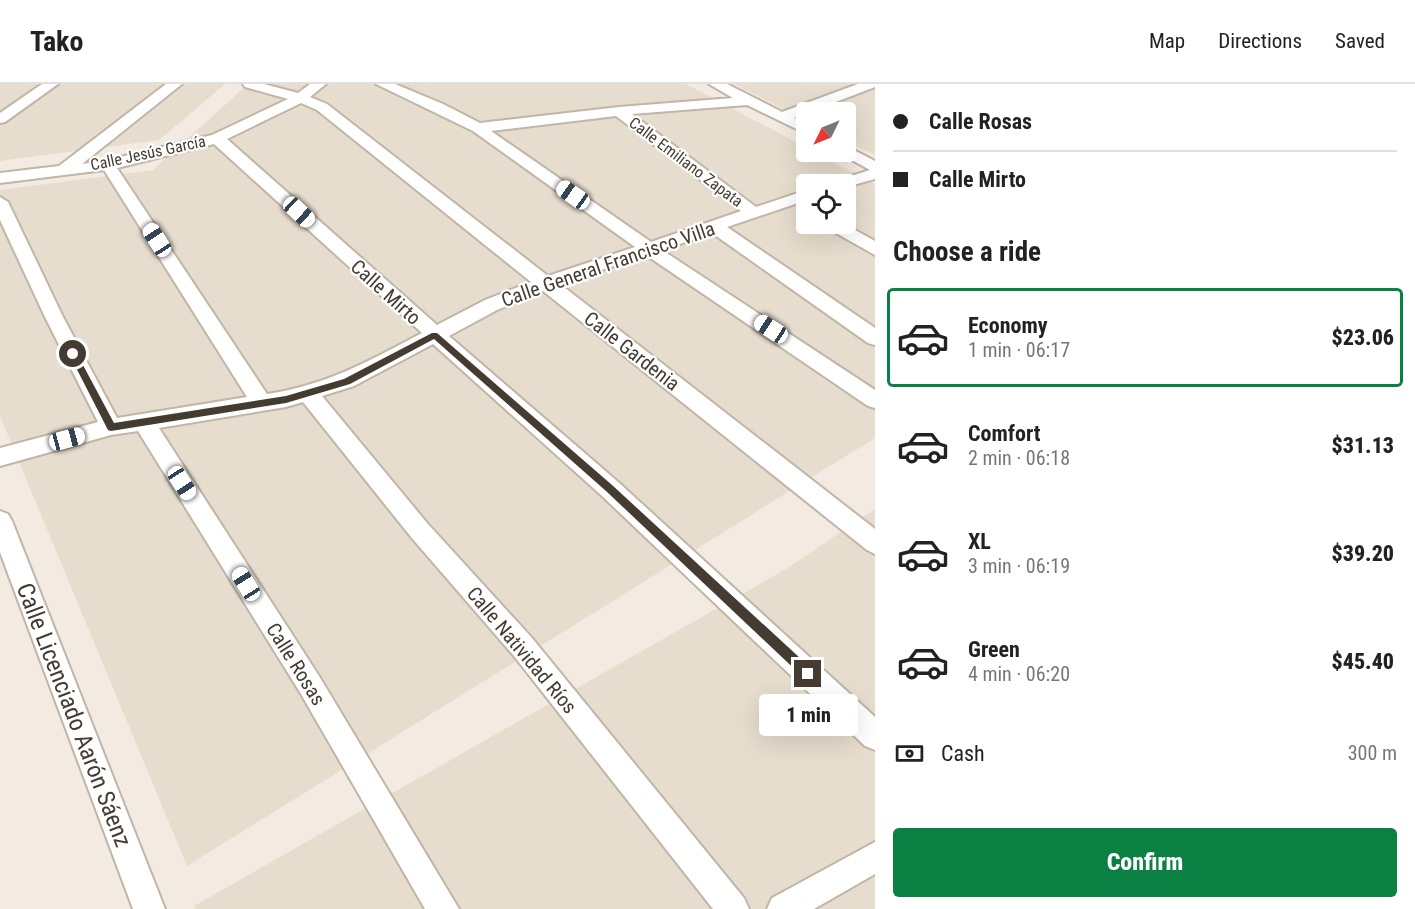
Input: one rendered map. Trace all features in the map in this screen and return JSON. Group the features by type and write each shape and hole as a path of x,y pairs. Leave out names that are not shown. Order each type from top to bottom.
{"street":[{"path":"0,119 51,84"},
{"path":"64,170 175,84"},
{"name":"Calle Gardenia","path":"250,84 300,98 322,107 875,543"},
{"name":"Calle Jesús García","path":"0,178 108,165 152,156 217,138 300,98 319,84"},
{"path":"383,84 438,107 478,128 648,248 875,400"},
{"path":"716,84 796,124"},
{"path":"782,117 871,84"},
{"name":"Calle Emiliano Zapata","path":"478,128 619,111 749,101"},
{"name":"Calle Emiliano Zapata","path":"619,111 754,213"},
{"name":"Calle Mirto","path":"217,138 609,488 875,736"},
{"path":"856,157 875,167"},
{"path":"108,165 262,403"},
{"path":"856,180 875,174"},
{"path":"0,202 54,317 111,427"},
{"name":"Calle General Francisco Villa","path":"0,457 111,427 262,403 308,393 347,381 490,305 545,283 754,213 796,202"},
{"path":"714,226 875,338"},
{"path":"850,234 875,249"},
{"name":"Calle Natividad Ríos","path":"308,393 419,530 523,647 733,909"},
{"name":"Calle Rosas","path":"144,422 310,685 442,909"},
{"name":"Calle Licenciado Aarón Sáenz","path":"0,521 149,909"},
{"path":"783,909 875,857"}],"shaded area":[{"path":"0,84 225,84 159,140 0,161"},
{"path":"248,84 686,84 796,142 796,162 832,162 856,174 796,174 796,234 856,234 856,174 875,184 875,438 187,866 0,416 0,190 153,170"},
{"path":"734,84 875,84 875,155 856,146 856,102 796,102 796,115"},
{"path":"875,509 875,909 195,909 194,906 786,569"}],"route":[{"path":"73,354 111,427 286,399 308,393 347,381 435,335 609,488 808,674"}]}
